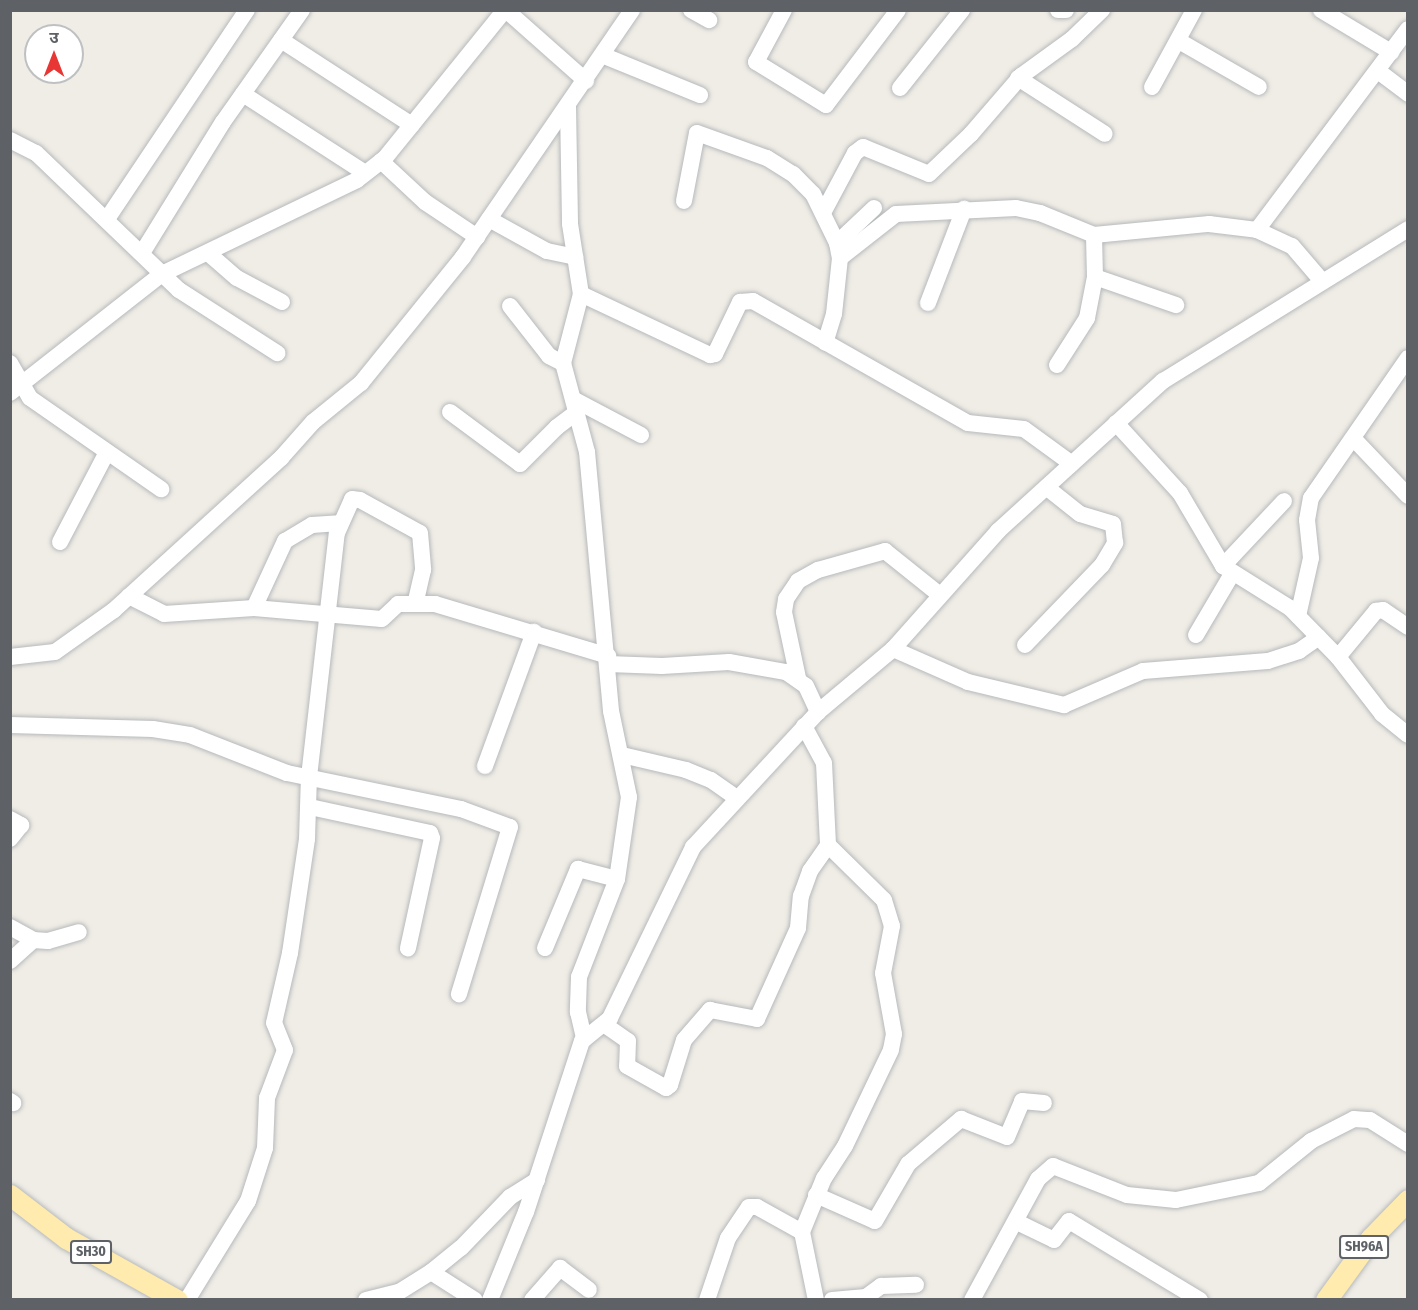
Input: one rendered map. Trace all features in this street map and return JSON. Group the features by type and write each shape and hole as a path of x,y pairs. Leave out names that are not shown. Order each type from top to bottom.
{"main road":[{"name":"SH30","path":"10,1195 66,1238 177,1299"},
{"name":"SH96A","path":"1326,1299 1371,1238 1407,1200"}],"street":[{"path":"107,219 247,10"},
{"path":"142,253 243,94 302,10"},
{"path":"16,389 162,274 365,173 381,161 505,10 585,81"},
{"path":"10,657 55,652 129,596 281,458 313,422 361,383 477,237 568,107 632,10"},
{"path":"691,10 709,20"},
{"path":"784,10 756,62 826,105 898,10"},
{"path":"900,88 962,10"},
{"path":"1058,10 1066,10"},
{"path":"824,211 860,148 878,150 926,176 971,134 1018,78 1087,27 1102,10"},
{"path":"1152,87 1194,10"},
{"path":"1332,13 1391,52"},
{"path":"1257,230 1378,71 1407,29"},
{"path":"281,40 412,124"},
{"path":"1179,41 1259,87"},
{"path":"603,55 700,95"},
{"path":"1378,71 1407,94"},
{"path":"1018,78 1105,134"},
{"path":"243,94 365,173"},
{"path":"490,1299 537,1180 584,1039 578,1012 579,977 617,879 629,797 611,711 608,660 593,545 587,452 563,363 581,294 570,224 568,107"},
{"path":"684,201 694,136 702,133 768,158 785,168 813,194 824,211 839,250 834,314 825,343"},
{"path":"10,140 36,153 189,297 277,353"},
{"path":"381,161 425,202 477,237"},
{"path":"839,250 874,208"},
{"path":"839,250 896,214 1016,208 1040,213 1094,235 1209,224 1257,230 1292,246 1322,281"},
{"path":"928,303 964,209"},
{"path":"489,219 547,251 575,257"},
{"path":"584,1039 604,1025 693,847 818,712 893,649 998,531 1163,381 1407,229"},
{"path":"1057,365 1087,318 1095,277 1094,235"},
{"path":"208,253 237,278 282,302"},
{"path":"1095,277 1176,305"},
{"path":"581,294 710,356 715,354 743,300 753,301 968,423 1029,431 1072,464"},
{"path":"510,306 549,356 563,363"},
{"path":"10,363 16,389 106,454 161,489"},
{"path":"1298,616 1312,548 1307,510 1353,438 1406,365"},
{"path":"450,412 520,464 575,406"},
{"path":"575,406 641,435"},
{"path":"1116,423 1180,493 1227,570 1275,596 1298,616 1338,657 1382,714 1407,735"},
{"path":"1353,438 1389,472 1407,496"},
{"path":"60,542 106,454"},
{"path":"1025,645 1102,565 1115,543 1113,524 1080,514 1046,487"},
{"path":"187,1299 248,1201 265,1148 267,1098 285,1050 274,1023 290,953 310,807 309,777 339,523 348,503 355,499 420,533 423,570 415,604"},
{"path":"1197,636 1227,570 1284,501"},
{"path":"254,608 285,541 312,525 339,523"},
{"path":"818,712 798,678 784,612 786,599 798,581 818,570 885,551 940,595"},
{"path":"129,596 164,614 254,608 382,619 395,605 415,604 463,610 534,632 608,660 662,666 729,662 786,672 798,678"},
{"path":"1338,657 1376,611 1383,610 1407,627"},
{"path":"485,766 534,632"},
{"path":"893,649 968,682 1064,705 1143,671 1268,661 1299,651 1320,637"},
{"path":"10,725 153,729 190,735 287,773 461,809 510,827 459,994"},
{"path":"604,1025 628,1041 627,1066 666,1088 670,1085 684,1040 710,1010 757,1019 798,928 807,878 828,845 824,763 804,726"},
{"path":"622,755 686,770 711,780 737,798"},
{"path":"310,807 430,833 432,838 408,948"},
{"path":"10,819 21,825 10,839"},
{"path":"816,1299 802,1232 816,1195 883,1072 894,1034 883,973 892,926 890,911 884,900 828,845"},
{"path":"545,948 578,869 617,879"},
{"path":"10,927 33,940 48,941 79,932"},
{"path":"10,961 33,940"},
{"path":"816,1195 875,1221 908,1164 961,1119 1007,1137 1022,1101 1044,1103"},
{"path":"972,1299 1017,1222 1038,1179 1053,1166 1127,1195 1176,1200 1259,1183 1311,1141 1354,1119 1370,1120 1407,1144"},
{"path":"366,1299 399,1292 431,1272 461,1248 510,1197 537,1180"},
{"path":"707,1299 728,1238 749,1207 757,1207 802,1232"},
{"path":"1017,1222 1054,1240 1069,1221 1200,1299"},
{"path":"532,1299 560,1268 589,1290"},
{"path":"431,1272 475,1299"},
{"path":"832,1299 866,1298 881,1286 916,1285"}]}
